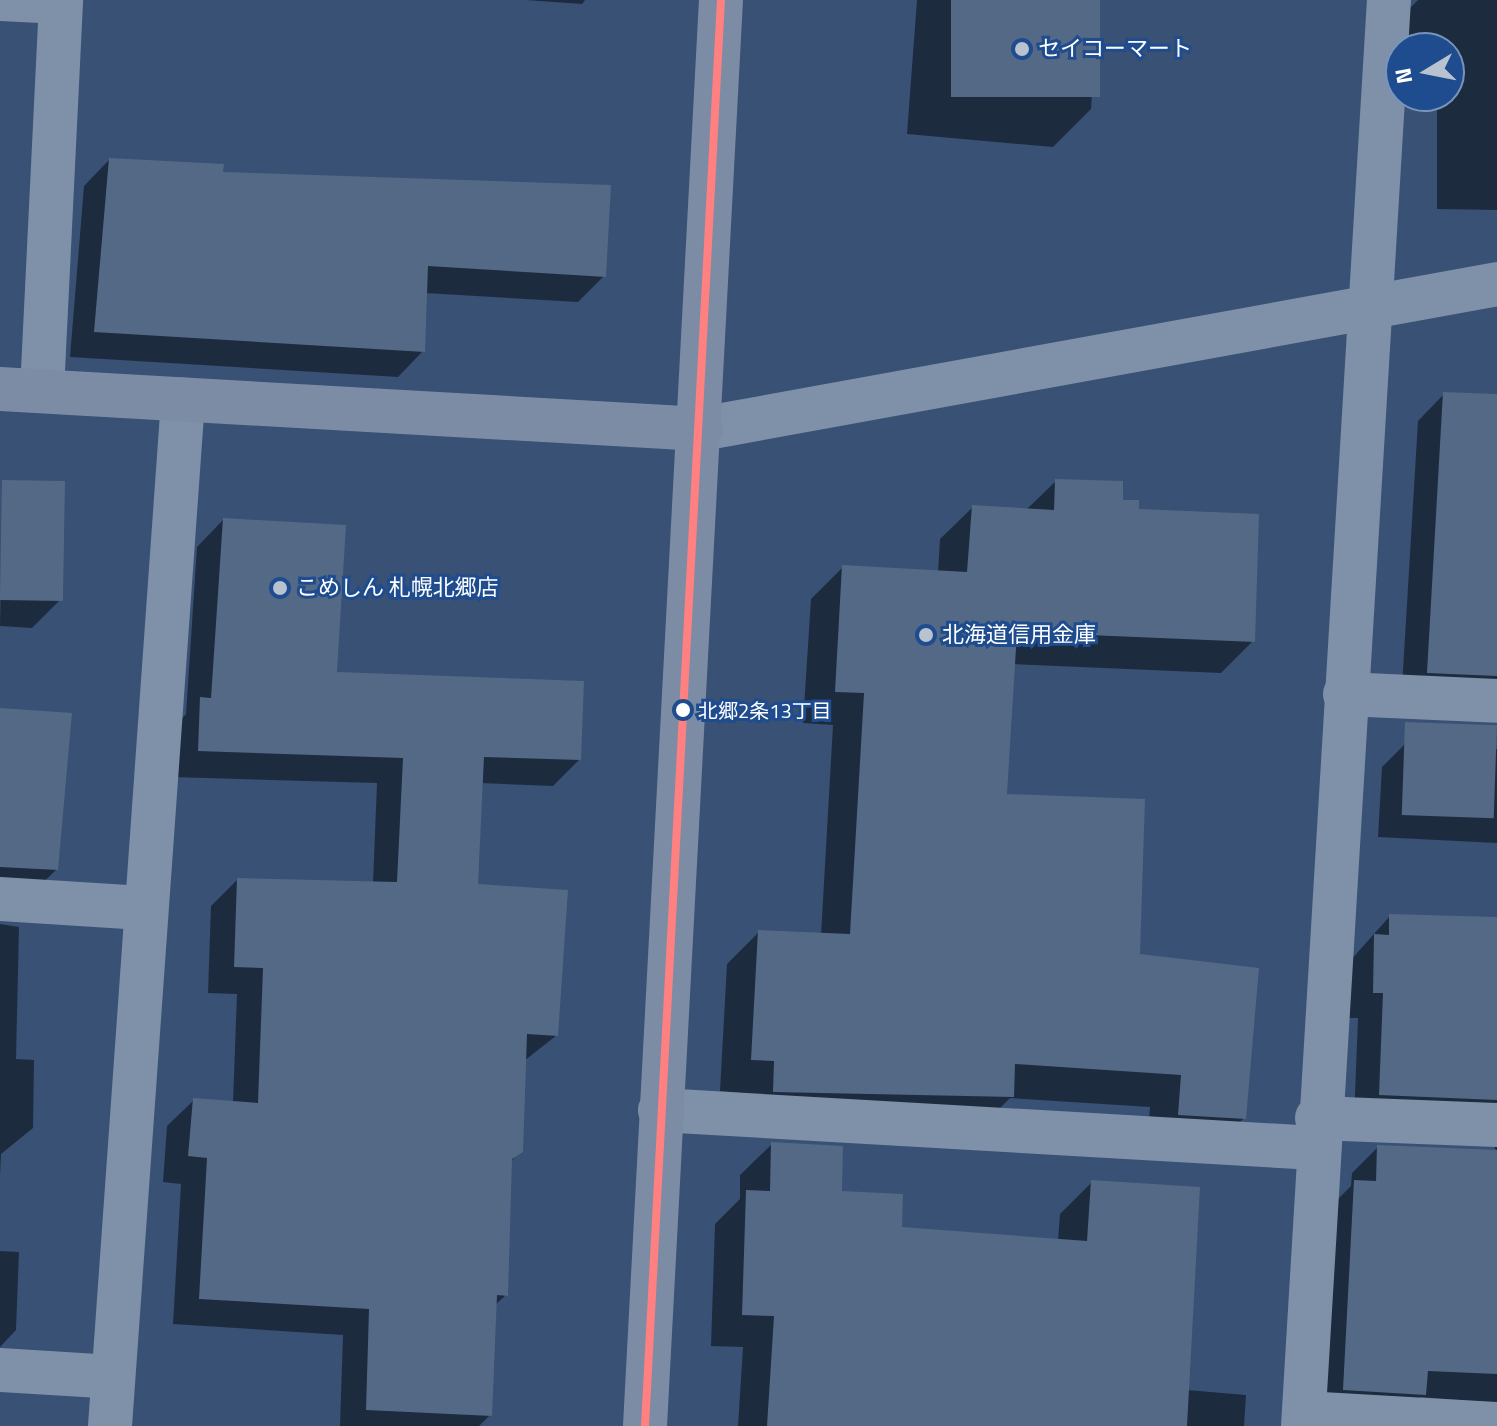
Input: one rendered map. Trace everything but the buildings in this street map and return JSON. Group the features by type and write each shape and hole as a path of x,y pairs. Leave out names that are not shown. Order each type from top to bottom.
{"main road":[{"path":"645,1426 660,1110 701,429 721,0"},
{"path":"21,390 701,429"}],"street":[{"path":"1389,0 1316,1133 1304,1419 1497,1424"},
{"path":"21,390 61,2"},
{"path":"701,429 1497,284"},
{"path":"110,1426 143,908 183,400"},
{"path":"1345,694 1497,701"},
{"path":"0,899 143,908"},
{"path":"660,1110 1316,1133 1497,1125"},
{"path":"0,1370 113,1377"}],"lane":[{"path":"0,2 61,2"}],"transit line":[{"path":"645,1426 721,0"}],"place":[{"name":"セイコーマート","path":"1022,49"},
{"name":"こめしん 札幌北郷店","path":"280,588"},
{"name":"北海道信用金庫","path":"926,635"},
{"name":"北郷2条13丁目","path":"683,710"}]}
